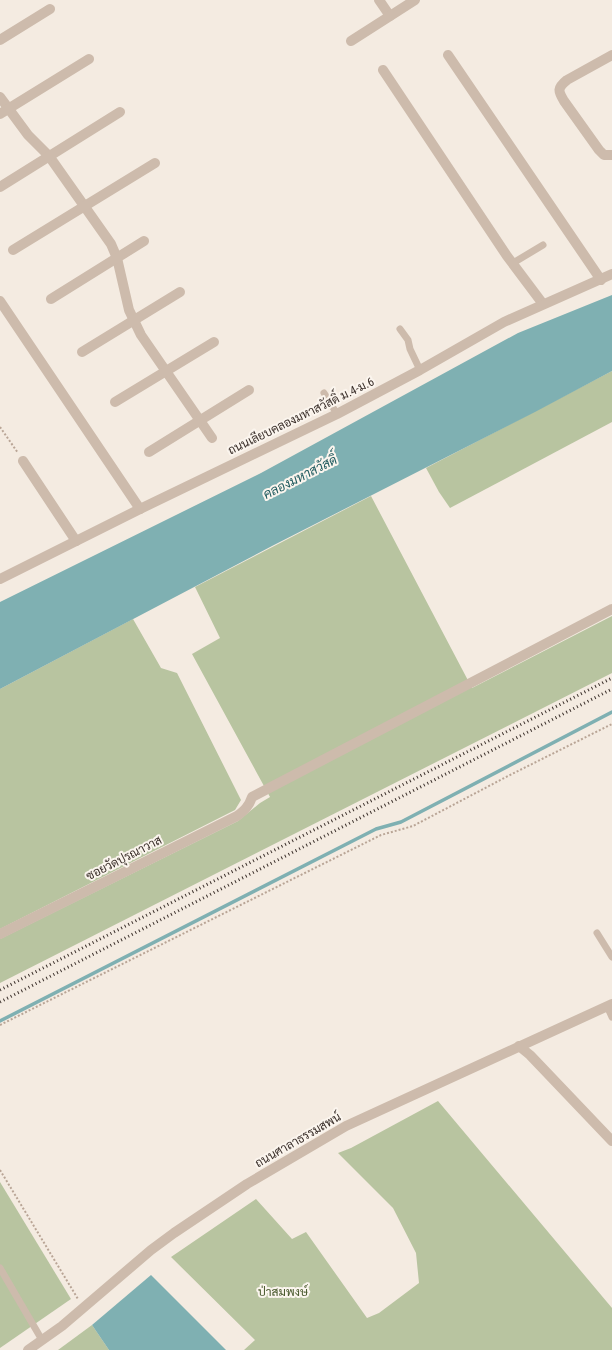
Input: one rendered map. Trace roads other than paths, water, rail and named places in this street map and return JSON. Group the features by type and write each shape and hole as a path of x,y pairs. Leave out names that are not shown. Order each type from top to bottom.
{"street":[{"path":"379,0 390,16"},
{"path":"351,41 415,0"},
{"path":"0,40 50,9"},
{"path":"612,54 567,80 561,85 560,89 560,94 564,101 600,150 604,155 612,155"},
{"path":"448,55 601,280"},
{"path":"4,111 88,59"},
{"path":"383,70 513,263 543,304"},
{"path":"0,97 4,111 49,156 111,244 117,258 129,310 141,335 212,438"},
{"path":"0,187 120,112"},
{"path":"14,250 155,163"},
{"path":"51,299 144,241"},
{"name":"ถนนเลียบคลองมหาสวัสดิ์ ม.4-ม.6","path":"0,579 140,509 338,414 420,370 504,322 612,274"},
{"path":"82,352 180,292"},
{"path":"0,302 140,509"},
{"path":"114,402 214,342"},
{"path":"149,452 249,390"},
{"path":"23,461 76,541"},
{"name":"ซอยวัดปุรณาวาส","path":"0,934 237,816 249,805 252,797 612,609"},
{"name":"ถนนศาลาธรรมสพน์","path":"28,1350 62,1326 174,1233 247,1184 346,1126 609,1005"},
{"path":"519,1046 530,1055 612,1142"}],"lane":[{"path":"513,263 543,244"},
{"path":"400,329 408,340 420,370"},
{"path":"324,393 338,414"},
{"path":"597,933 612,957"},
{"path":"609,1005 612,1017"},
{"path":"0,1268 42,1340"}],"water":[{"name":"คลองมหาสวัสดิ์","path":"612,295 612,371 535,412 272,546 0,689 0,602 261,473 518,333"},
{"path":"151,1275 226,1350 109,1350 92,1325"}],"waterway":[{"path":"0,1021 376,829 401,822 612,712"}],"railway":[{"path":"0,990 612,678"},
{"path":"0,1002 612,689"}],"park label":[{"name":"ป่าสมพงษ์","path":"283,1292"}]}
